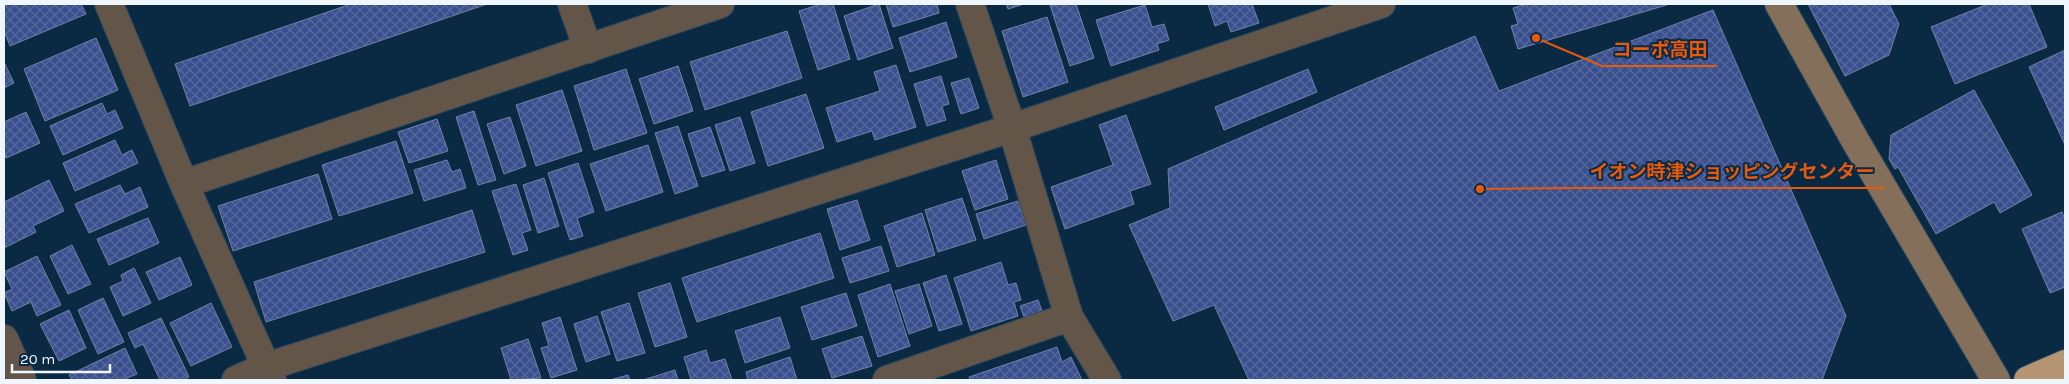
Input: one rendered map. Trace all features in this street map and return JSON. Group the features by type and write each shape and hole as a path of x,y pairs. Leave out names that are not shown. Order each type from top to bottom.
{"highway":[{"path":"2028,380 2065,364"}],"street":[{"path":"109,4 184,184 269,373"},
{"path":"572,4 588,49"},
{"path":"184,184 720,4"},
{"path":"970,4 1012,128 1069,317 1107,380"},
{"path":"236,380 269,373 1381,4"},
{"path":"1779,4 1856,142 1996,380"},
{"path":"887,380 1069,317"},
{"path":"4,339 22,380"}],"building":[{"path":"4,4 81,4 86,14 10,46 4,31"},
{"path":"351,4 487,4 190,106 175,64"},
{"path":"821,4 833,4 850,59 818,70 799,11"},
{"path":"879,4 893,48 858,60 844,16"},
{"path":"886,4 937,4 939,13 893,27"},
{"path":"1006,4 1024,4 1008,9"},
{"path":"1076,4 1094,58 1070,66 1050,5"},
{"path":"1208,4 1252,4 1259,23 1231,32 1227,21 1215,26"},
{"path":"1527,4 1670,4 1518,49 1511,26 1518,24 1513,8"},
{"path":"1808,4 1889,4 1899,24 1889,55 1845,76"},
{"path":"1988,4 2029,4 2047,47 1955,84 1931,27"},
{"path":"1145,5 1152,27 1164,24 1169,40 1157,44 1159,50 1111,66 1096,20"},
{"path":"1713,10 1846,316 1822,380 1249,380 1214,305 1173,321 1129,225 1170,208 1168,169 1475,36 1499,91"},
{"path":"1047,17 1068,82 1023,97 1002,31"},
{"path":"946,22 957,57 910,72 899,38"},
{"path":"787,31 802,78 705,110 690,62"},
{"path":"96,38 118,90 45,121 24,69"},
{"path":"2065,50 2065,145 2029,67"},
{"path":"4,62 14,83 4,88"},
{"path":"896,65 916,127 875,140 872,131 837,142 826,108 880,91 874,72"},
{"path":"678,66 693,111 654,124 639,79"},
{"path":"626,69 647,133 594,150 574,86"},
{"path":"1308,69 1317,92 1224,130 1215,107"},
{"path":"941,76 949,104 942,106 946,120 927,126 914,84"},
{"path":"969,78 979,108 961,114 951,83"},
{"path":"562,90 582,151 536,166 516,105"},
{"path":"1974,90 2032,195 2000,213 1994,202 1936,234 1898,167 1895,169 1889,159 1891,135"},
{"path":"806,94 824,148 768,166 751,112"},
{"path":"102,103 107,114 115,110 123,128 63,155 50,126"},
{"path":"474,111 496,180 478,185 456,117"},
{"path":"26,112 40,143 6,158 4,152 4,122"},
{"path":"1126,115 1151,184 1130,191 1134,204 1065,229 1051,187 1113,165 1099,125"},
{"path":"510,117 526,166 504,174 487,124"},
{"path":"740,117 755,163 730,171 715,125"},
{"path":"437,119 448,151 409,163 398,132"},
{"path":"678,126 698,186 675,194 655,133"},
{"path":"710,127 725,170 702,177 688,134"},
{"path":"115,140 122,155 132,150 138,163 75,191 63,163"},
{"path":"396,141 413,193 339,216 322,165"},
{"path":"648,145 663,192 606,211 590,164"},
{"path":"447,160 452,172 460,169 466,188 424,201 414,170"},
{"path":"996,160 1008,199 975,210 962,171"},
{"path":"578,163 594,212 577,218 583,236 570,240 548,173"},
{"path":"318,174 332,219 233,251 218,206"},
{"path":"544,178 559,226 538,233 523,185"},
{"path":"49,180 64,211 33,226 36,232 4,248 4,202"},
{"path":"516,184 531,230 522,233 528,250 513,255 492,191"},
{"path":"120,185 125,194 140,187 148,207 89,233 75,204"},
{"path":"962,198 976,240 938,252 925,210"},
{"path":"857,200 870,240 840,250 827,209"},
{"path":"1018,201 1026,225 984,239 976,214"},
{"path":"472,210 485,252 266,322 254,282"},
{"path":"2062,212 2065,220 2065,287 2050,293 2022,229"},
{"path":"922,213 935,255 897,267 884,226"},
{"path":"148,218 159,243 109,265 97,239"},
{"path":"820,233 834,278 697,322 682,278"},
{"path":"72,245 91,284 68,294 50,256"},
{"path":"881,246 889,271 850,283 842,258"},
{"path":"37,256 61,305 37,316 31,302 12,311 4,293 12,289 4,272"},
{"path":"180,257 192,285 159,300 146,272"},
{"path":"1001,262 1008,285 1016,283 1021,300 1014,302 1018,316 971,331 954,278"},
{"path":"134,268 151,303 123,316 110,287 123,281 121,275"},
{"path":"946,275 962,324 939,331 923,283"},
{"path":"670,283 687,337 655,347 638,293"},
{"path":"890,284 910,346 878,357 858,295"},
{"path":"919,284 932,326 909,334 895,291"},
{"path":"846,293 857,326 812,340 801,307"},
{"path":"103,298 124,342 98,354 78,310"},
{"path":"1038,300 1042,311 1024,317 1020,306"},
{"path":"211,303 232,347 191,366 170,323"},
{"path":"629,303 645,353 617,361 601,312"},
{"path":"69,310 86,348 59,361 40,324"},
{"path":"597,316 610,354 586,362 574,324"},
{"path":"560,317 577,370 551,378 541,348 549,346 542,323"},
{"path":"780,317 790,348 745,363 735,331"},
{"path":"161,318 189,377 183,380 160,380 143,344 135,348 128,333"},
{"path":"862,336 872,366 832,378 822,349"},
{"path":"528,339 541,378 511,380 501,348"},
{"path":"1057,347 1062,362 1071,357 1082,380 970,380 969,377"},
{"path":"125,348 137,374 122,380 72,380 69,375"},
{"path":"706,350 710,363 725,359 732,380 691,380 684,357"},
{"path":"790,357 797,380 748,380 746,372"},
{"path":"675,370 678,380 643,380"},
{"path":"628,375 630,380 610,380"}],"place":[{"name":"コーポ高田","path":"1536,38"},
{"name":"イオン時津ショッピングセンター","path":"1480,189"}]}
